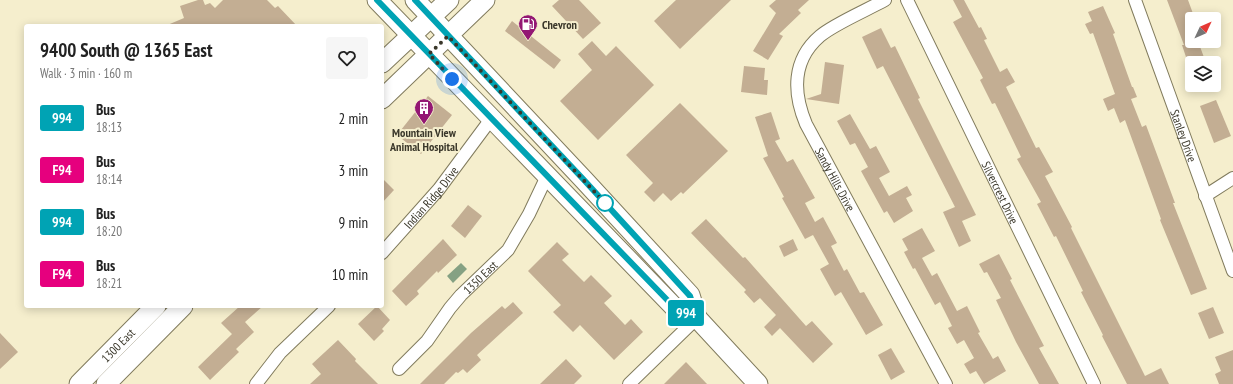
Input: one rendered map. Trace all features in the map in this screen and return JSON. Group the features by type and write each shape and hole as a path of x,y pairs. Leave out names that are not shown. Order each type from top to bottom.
{"main road":[{"path":"377,0 490,119 674,307 697,318 758,384"},
{"path":"415,0 690,296 697,318"},
{"path":"384,61 449,0"},
{"path":"384,97 485,0"},
{"name":"1300 East","path":"79,384 154,308"},
{"name":"1300 East","path":"106,384 181,308"}],"street":[{"name":"Sandy Hills Drive","path":"885,0 820,36 811,46 798,74 796,88 799,106 806,124 946,384"},
{"name":"Silvercrest Drive","path":"908,0 1094,384"},
{"name":"Stanley Drive","path":"1135,0 1233,271"},
{"name":"Indian Ridge Drive","path":"384,251 434,194 490,119"},
{"name":"1350 East","path":"400,369 427,341 454,304 508,250 529,214 547,176"},
{"path":"1205,196 1233,178"},
{"path":"256,384 280,353 327,308"},
{"path":"629,384 697,318"}],"shaded area":[{"path":"461,263 467,269 453,283 447,276"}],"building":[{"path":"198,0 203,0 205,5 210,3 215,8 223,0 267,0 275,8 278,6 295,24 170,24 184,18 180,6"},
{"path":"559,0 579,0 601,23 583,39 552,6"},
{"path":"676,0 731,0 680,49 654,21"},
{"path":"776,0 809,0 798,10 801,13 779,34 783,36 768,60 753,51 776,13 769,6"},
{"path":"953,0 964,0 979,28 981,27 987,39 984,40 1000,72 1007,68 1015,82 1006,87 1036,148 1039,147 1053,172 1045,176 1072,227 1071,228 1145,376 1161,368 1169,384 1127,384 1102,336 1103,335 1081,292 1083,291 1056,236 1054,237 1037,204 1041,202 1017,159 1021,157 995,103 992,104 980,80 983,78 953,22 962,17"},
{"path":"1167,0 1188,0 1192,12 1185,12 1185,48 1201,48 1203,56 1186,56 1182,45 1184,45"},
{"path":"1103,6 1115,33 1113,34 1137,97 1131,99 1142,127 1146,125 1175,203 1173,203 1207,289 1191,295 1160,220 1161,219 1125,120 1120,123 1114,108 1108,111 1103,99 1115,94 1093,33 1090,34 1085,24 1092,21 1088,12"},
{"path":"512,21 561,60 554,69 505,31"},
{"path":"881,28 891,48 895,46 920,98 918,99 976,215 962,221 971,241 959,247 943,212 955,207 883,66 877,69 862,37"},
{"path":"592,41 606,56 616,46 654,85 598,140 560,101 592,70 578,54"},
{"path":"825,62 844,65 839,104 806,99 821,94"},
{"path":"744,66 765,68 764,80 768,80 767,95 741,92"},
{"name":"Mountain View Animal Hospital","path":"428,96 452,115 421,154 397,135"},
{"path":"1216,100 1231,136 1214,143 1200,106"},
{"path":"680,103 728,151 683,194 681,192 671,201 663,193 654,202 644,192 653,183 626,155"},
{"path":"771,112 780,139 775,141 787,162 793,159 815,198 805,203 815,222 823,217 837,243 831,246 844,271 847,269 860,293 864,292 883,325 866,335 841,292 835,296 820,269 829,264 813,235 805,239 782,198 784,197 763,158 768,156 755,117"},
{"path":"850,114 870,149 876,146 890,172 879,178 889,196 907,186 912,195 906,198 913,211 894,223 887,211 884,213 861,171 868,167 855,143 850,145 837,121"},
{"path":"384,180 394,190 384,201"},
{"path":"468,205 482,216 465,238 451,226"},
{"path":"706,219 743,258 745,257 806,326 812,321 833,344 813,363 780,328 772,336 764,327 776,315 760,298 754,303 744,292 746,290 691,233"},
{"path":"922,228 935,251 922,258 932,276 937,273 957,311 967,306 980,332 978,333 993,359 998,356 1006,371 984,384 976,371 970,374 964,364 974,358 964,340 957,344 948,328 952,326 940,302 935,305 915,268 913,269 904,252 908,250 902,239"},
{"path":"443,239 457,255 438,273 437,271 417,291 419,294 406,306 392,291"},
{"path":"793,239 798,250 784,257 779,246"},
{"path":"557,242 569,254 562,260 584,282 591,275 612,296 604,303 625,325 631,319 643,332 614,360 580,325 573,332 553,312 561,305 528,271"},
{"path":"999,254 1012,279 1010,280 1044,346 1039,348 1059,384 1039,384 1016,342 996,300 1001,298 987,272 984,273 979,264"},
{"path":"513,302 523,313 477,355 481,360 467,373 463,369 458,373 456,372 444,384 420,384 471,333 502,306 505,309"},
{"path":"1213,307 1224,333 1209,339 1198,313"},
{"path":"238,308 261,308 245,322 254,332 236,349 239,352 210,380 198,367 232,334 221,323"},
{"path":"375,308 379,308 390,320 382,329 384,331 374,341 358,324"},
{"path":"0,333 18,352 0,369"},
{"path":"338,340 356,359 355,361 378,384 310,384 321,374 312,364"},
{"path":"891,348 905,372 891,380 878,355"},
{"path":"1233,350 1233,384 1219,384 1215,374 1221,371 1215,357"},
{"path":"566,359 582,376 574,384 540,384"},
{"path":"686,362 707,384 664,384"}],"bus line":[{"name":"994","path":"377,0 674,307 697,318 690,296 584,180 415,0"}],"place":[{"name":"Chevron","path":"528,41"},
{"name":"Mountain View Animal Hospital","path":"424,125"}],"route":[{"path":"452,79 429,54 448,36 605,203"}]}
